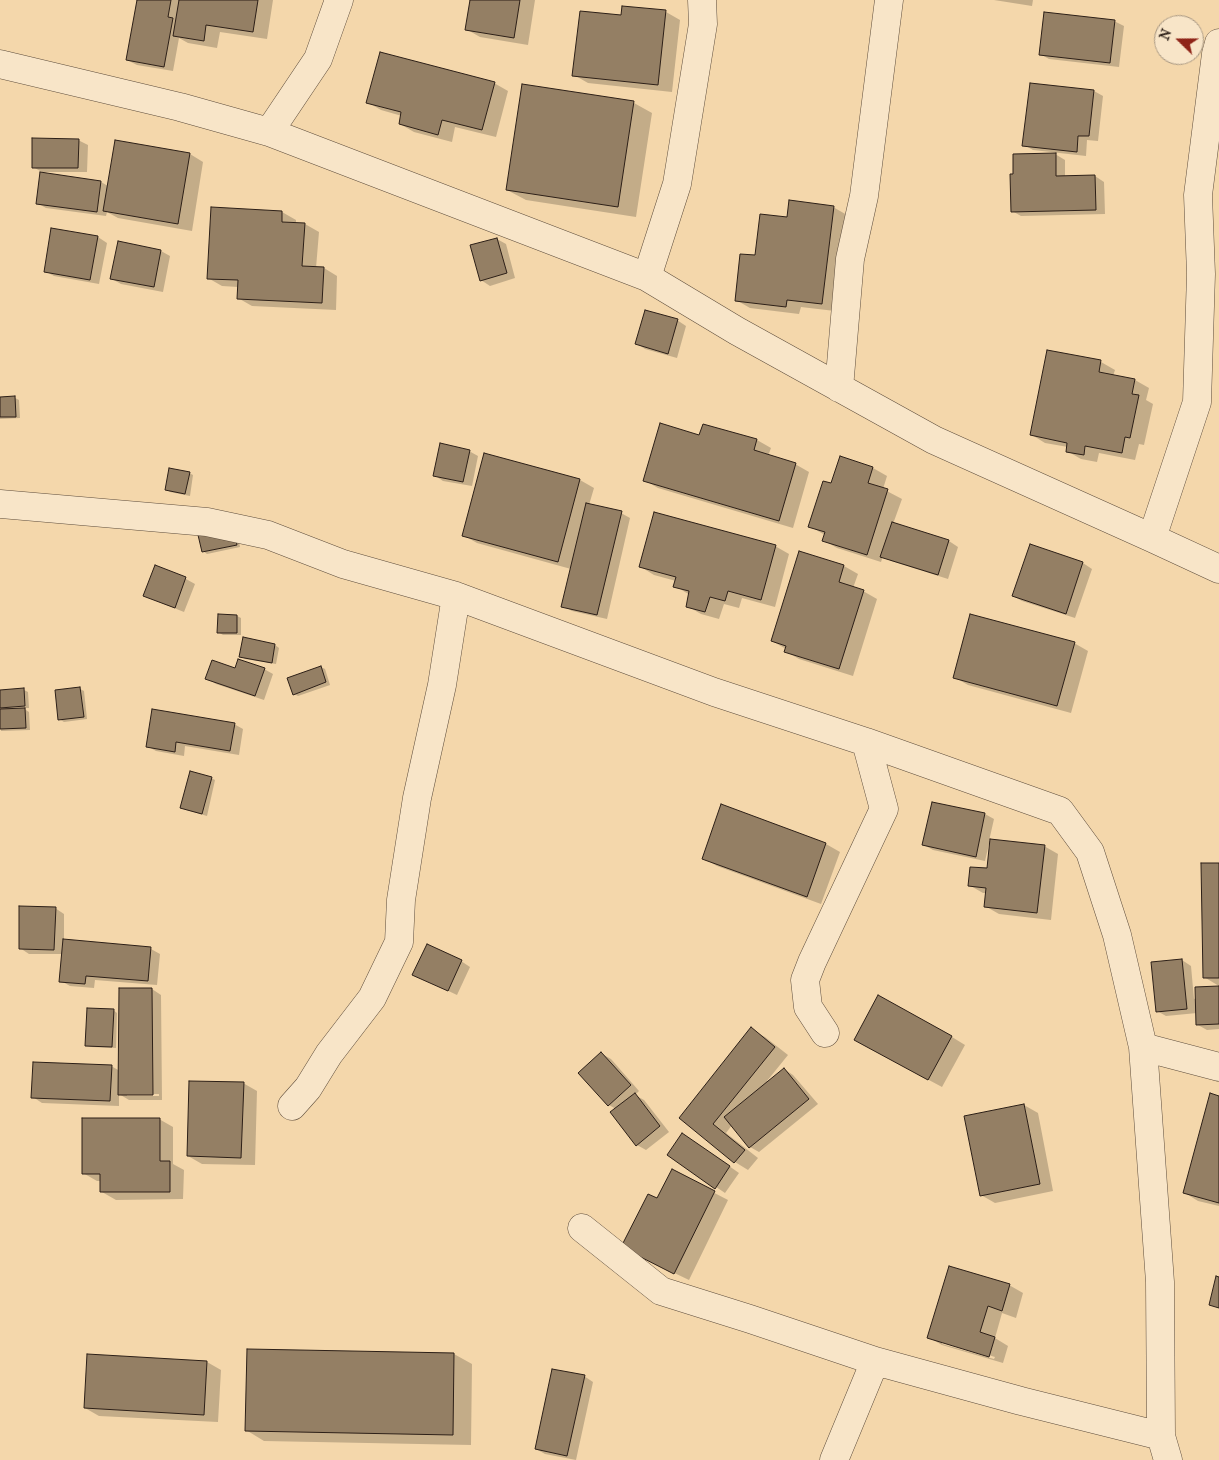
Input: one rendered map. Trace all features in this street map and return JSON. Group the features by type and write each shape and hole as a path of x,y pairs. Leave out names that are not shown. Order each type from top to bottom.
{"street":[{"path":"269,132 318,59 339,0"},
{"path":"647,277 677,184 703,24 702,0"},
{"path":"839,388 850,259 864,196 889,0"},
{"path":"1152,538 1197,402 1201,274 1198,195 1219,43"},
{"path":"0,64 180,107 269,132 647,277 737,331 934,440 1219,569"},
{"path":"0,504 207,522 268,535 343,564 456,596 714,692 866,742 1060,811 1090,852 1117,935 1142,1047 1160,1282 1164,1448 1030,1403 875,1361 661,1291 582,1228"},
{"path":"292,1106 308,1088 329,1054 372,998 399,942 401,900 417,798 442,685 456,596"},
{"path":"825,1032 808,1007 805,980 884,810 866,742"},
{"path":"1142,1047 1219,1067"},
{"path":"834,1460 875,1361"}],"building":[{"path":"137,0 171,0 168,17 173,18 164,67 126,60"},
{"path":"179,0 258,0 253,32 206,25 204,41 173,36"},
{"path":"470,0 520,0 514,38 465,30"},
{"path":"622,6 666,10 658,85 572,76 580,11 621,15"},
{"path":"1044,12 1115,20 1110,63 1039,55"},
{"path":"380,52 495,82 482,130 442,120 438,135 399,124 401,112 366,103"},
{"path":"1030,83 1094,90 1089,136 1078,136 1077,152 1022,146"},
{"path":"522,84 634,101 618,207 506,190"},
{"path":"32,138 79,139 78,168 32,168"},
{"path":"115,140 190,153 178,224 103,211"},
{"path":"1056,153 1056,176 1095,175 1096,210 1011,212 1010,174 1013,174 1013,154"},
{"path":"40,172 101,181 97,212 36,204"},
{"path":"789,200 834,206 822,304 787,300 786,307 735,301 740,254 755,255 760,214 787,217"},
{"path":"211,207 282,211 282,222 305,223 302,266 324,267 322,303 237,299 238,280 207,279"},
{"path":"51,228 98,236 90,280 44,272"},
{"path":"497,238 507,273 480,281 470,245"},
{"path":"118,241 161,250 154,287 110,279"},
{"path":"645,310 678,319 668,354 635,344"},
{"path":"1047,350 1101,360 1099,372 1135,379 1132,394 1139,395 1130,438 1125,437 1122,453 1085,446 1084,455 1066,452 1067,443 1030,435"},
{"path":"15,396 16,417 0,417 0,397"},
{"path":"660,423 699,435 703,424 757,439 754,450 796,463 779,521 643,481"},
{"path":"440,443 470,450 463,482 433,476"},
{"path":"484,453 580,479 558,562 462,536"},
{"path":"840,456 873,467 868,483 888,489 867,555 822,541 825,532 808,527 823,481 831,483"},
{"path":"169,468 190,472 185,494 165,490"},
{"path":"586,503 622,511 597,615 561,607"},
{"path":"654,512 776,545 761,600 728,591 725,601 710,597 705,612 686,607 689,591 673,587 676,577 639,567"},
{"path":"892,522 949,540 938,575 880,557"},
{"path":"233,528 237,545 202,552 198,535"},
{"path":"1030,544 1083,562 1066,614 1012,596"},
{"path":"799,551 844,565 839,582 864,590 839,669 784,652 786,646 771,641"},
{"path":"155,565 186,577 175,608 143,596"},
{"path":"218,614 237,615 237,633 217,633"},
{"path":"970,614 1075,642 1057,706 953,678"},
{"path":"243,637 275,644 272,663 239,657"},
{"path":"238,659 265,668 255,696 205,679 212,660 235,668"},
{"path":"321,666 326,682 293,695 287,678"},
{"path":"80,687 84,717 58,720 55,690"},
{"path":"24,688 25,706 0,708 0,690"},
{"path":"25,708 26,728 0,729 0,709"},
{"path":"152,709 235,723 230,751 176,742 175,752 146,747"},
{"path":"190,771 212,777 202,814 180,808"},
{"path":"932,802 985,813 976,857 922,845"},
{"path":"721,804 826,843 807,897 702,859"},
{"path":"990,839 1045,845 1037,913 984,907 986,888 968,886 970,867 987,868"},
{"path":"1201,863 1219,863 1219,978 1203,978"},
{"path":"19,906 56,907 54,950 19,949"},
{"path":"63,939 151,947 148,981 86,976 85,984 59,982"},
{"path":"427,944 462,960 448,991 412,975"},
{"path":"1182,959 1187,1009 1156,1012 1151,962"},
{"path":"1219,986 1219,1024 1196,1025 1195,987"},
{"path":"119,988 152,988 153,1095 118,1095"},
{"path":"878,995 952,1036 928,1080 854,1040"},
{"path":"87,1008 114,1009 112,1047 85,1046"},
{"path":"751,1027 775,1047 713,1124 745,1150 734,1163 679,1118"},
{"path":"601,1052 631,1085 608,1106 578,1073"},
{"path":"33,1062 112,1065 110,1101 31,1098"},
{"path":"784,1068 809,1099 749,1148 724,1117"},
{"path":"189,1081 244,1082 241,1158 187,1156"},
{"path":"635,1093 660,1126 636,1146 610,1112"},
{"path":"1210,1093 1219,1096 1219,1203 1183,1193"},
{"path":"1024,1104 1040,1184 980,1196 964,1116"},
{"path":"82,1118 160,1118 160,1161 170,1161 170,1192 100,1192 100,1174 82,1174"},
{"path":"682,1133 730,1166 715,1189 667,1155"},
{"path":"672,1169 715,1191 674,1274 621,1247 648,1194 657,1198"},
{"path":"949,1266 1010,1284 1002,1311 988,1306 980,1332 995,1337 989,1357 927,1338"},
{"path":"1216,1276 1219,1277 1219,1308 1209,1305"},
{"path":"247,1349 454,1353 453,1435 245,1431"},
{"path":"87,1354 207,1361 204,1415 84,1408"},
{"path":"552,1369 585,1375 567,1456 535,1449"}]}
